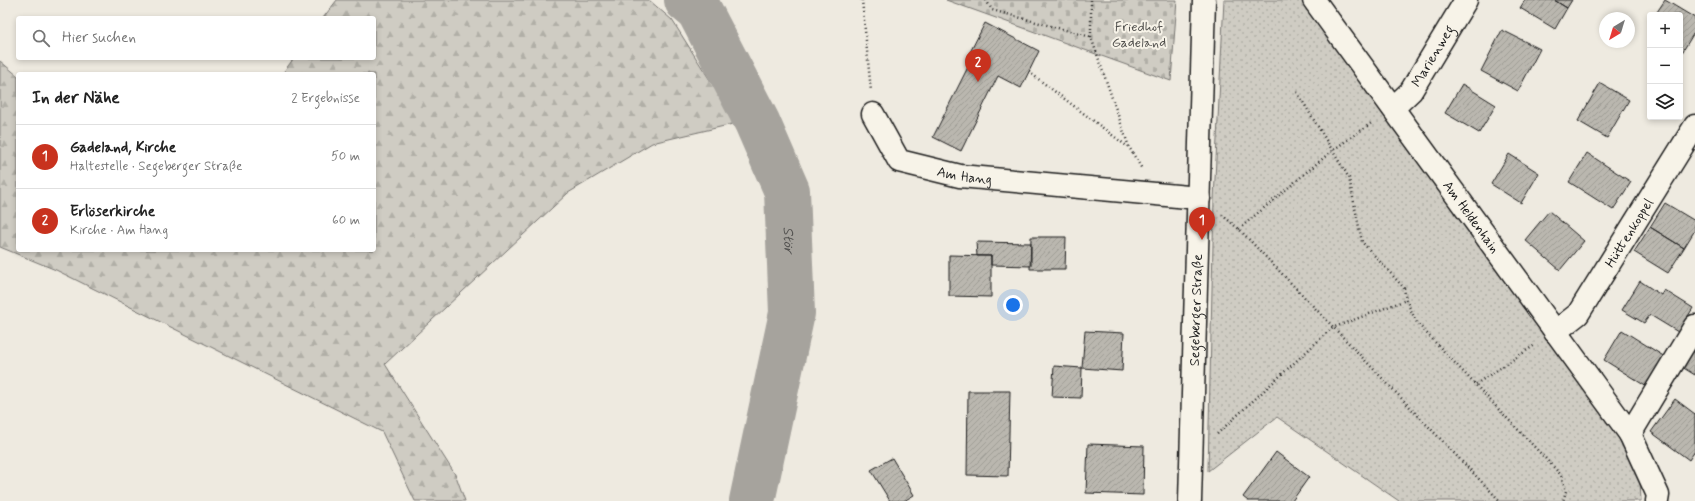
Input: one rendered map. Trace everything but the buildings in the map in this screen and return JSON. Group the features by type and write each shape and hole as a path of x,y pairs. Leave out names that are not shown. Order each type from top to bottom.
{"street":[{"name":"Segeberger Straße","path":"1190,501 1204,0"},
{"name":"Am Heldenhain","path":"1314,0 1630,434 1658,495 1657,501"},
{"name":"Marienweg","path":"1393,108 1411,91 1466,0"},
{"name":"Am Hang","path":"873,114 898,161 960,176 1199,198"},
{"name":"Hüttenkoppel","path":"1555,332 1578,314 1695,126"},
{"path":"1630,434 1695,326"}],"path":[{"path":"862,0 873,114"},
{"path":"986,0 992,10 1091,37"},
{"path":"1091,0 1091,37 1129,147 1157,193"},
{"path":"1029,72 1129,147"},
{"path":"1297,92 1349,178 1362,242 1404,288 1406,300 1417,323 1561,475 1566,491 1563,501"},
{"path":"1239,229 1332,150 1393,108"},
{"path":"1199,198 1239,229 1332,328 1500,501"},
{"path":"1191,457 1332,328 1406,300"},
{"path":"1476,384 1555,332"}],"green space":[{"path":"337,0 649,0 672,20 737,123 652,143 568,193 385,364 456,476 465,501 415,501 382,432 56,270 0,247 0,61 16,74 16,252 376,252 376,72 284,72 292,60 376,60 376,16 325,16"},
{"name":"Friedhof Gadeland","path":"946,0 1177,0 1171,81"},
{"path":"1224,0 1305,0 1617,432 1640,481 1641,501 1399,501 1277,417 1208,471 1214,199"}],"waterway":[{"name":"Stör","path":"687,0 699,10 757,122 787,191 792,313 752,501"}],"place":[{"name":"Erlöserkirche","path":"978,82"},
{"name":"Gadeland, Kirche","path":"1202,240"}]}
